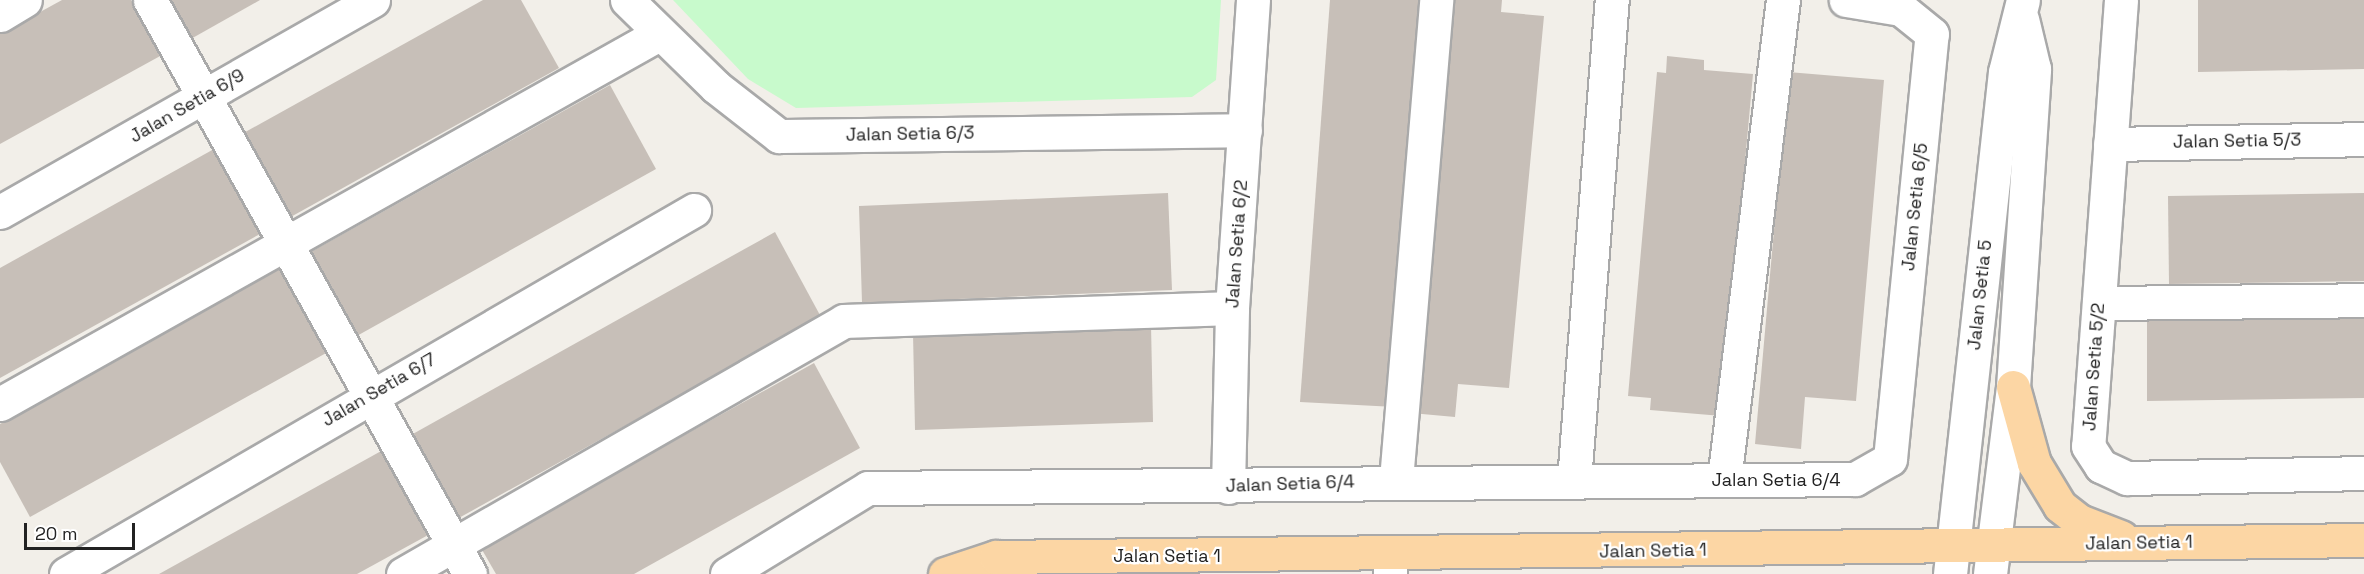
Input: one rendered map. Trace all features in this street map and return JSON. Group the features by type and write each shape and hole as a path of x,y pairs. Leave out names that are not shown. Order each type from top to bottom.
{"main road":[{"path":"2013,387 2034,463 2060,506 2079,521 2139,543"},
{"name":"Jalan Setia 1","path":"945,574 996,557 1327,565 1951,561 1991,559 2139,543 2364,540"}],"street":[{"path":"0,15 25,0"},
{"path":"150,0 470,574"},
{"name":"Jalan Setia 6/9","path":"0,212 373,0"},
{"name":"Jalan Setia 6/3","path":"627,0 659,34 778,136 1245,130"},
{"name":"Jalan Setia 6/2","path":"1228,488 1232,308 1253,0"},
{"path":"1396,480 1436,0"},
{"path":"1574,480 1612,0"},
{"path":"1724,480 1783,0"},
{"name":"Jalan Setia 6/5","path":"1846,0 1901,9 1932,34 1890,459 1875,468"},
{"name":"Jalan Setia 5/2","path":"2121,0 2088,446 2101,466 2127,478 2364,472"},
{"name":"Jalan Setia 5","path":"1991,559 2013,387 2034,69 2023,9"},
{"name":"Jalan Setia 5","path":"1951,561 2005,72 2023,9"},
{"path":"0,404 659,34"},
{"name":"Jalan Setia 5/3","path":"2110,144 2364,139"},
{"name":"Jalan Setia 6/7","path":"66,574 370,394 694,210"},
{"path":"2099,303 2364,300"},
{"path":"403,574 844,321 1232,308"},
{"name":"Jalan Setia 6/4","path":"727,574 868,488 1228,488 1396,480 1855,479 1875,468"}],"green space":[{"path":"673,0 1221,0 1216,80 1192,97 796,108 748,79"}],"building":[{"path":"62,0 131,0 162,55 0,144 0,34"},
{"path":"167,0 260,0 189,40"},
{"path":"483,0 521,0 559,68 287,219 240,135"},
{"path":"1330,0 1426,0 1395,407 1300,402"},
{"path":"1449,0 1502,0 1501,12 1544,16 1509,388 1458,384 1455,417 1411,413"},
{"path":"2198,0 2364,0 2364,69 2198,72"},
{"path":"1667,56 1704,60 1704,70 1753,74 1722,416 1650,410 1651,398 1628,396 1657,72 1666,73"},
{"path":"1788,72 1884,80 1856,401 1805,397 1801,449 1755,444"},
{"path":"610,85 656,169 355,337 309,253"},
{"path":"214,149 260,234 0,378 0,268"},
{"path":"1168,193 1172,290 862,303 859,206"},
{"path":"2364,193 2364,281 2169,284 2168,196"},
{"path":"775,232 821,317 457,519 411,435"},
{"path":"281,268 328,352 30,517 0,462 0,424"},
{"path":"2364,310 2364,398 2147,401 2147,314"},
{"path":"1151,325 1153,422 915,430 913,333"},
{"path":"814,363 860,448 634,574 496,574 481,548"},
{"path":"383,450 430,534 357,574 159,574"}]}
